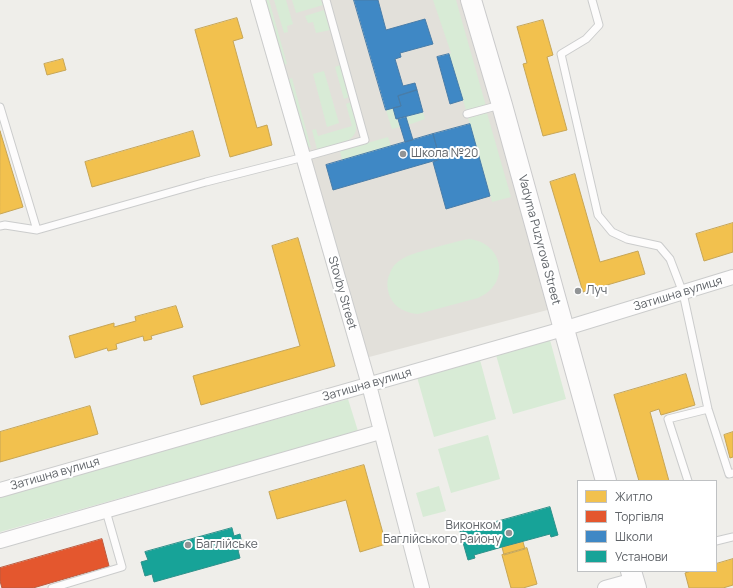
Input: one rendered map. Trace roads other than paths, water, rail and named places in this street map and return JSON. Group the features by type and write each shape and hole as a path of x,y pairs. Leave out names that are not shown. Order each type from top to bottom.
{"street":[{"name":"Stovby Street","path":"258,0 369,385 380,432 422,588"},
{"name":"Vadyma Puzyrova Street","path":"471,0 502,105 606,480"},
{"name":"Затишна вулиця","path":"0,490 563,329 733,277"},
{"path":"0,541 380,432"},
{"path":"605,588 634,580"}],"lane":[{"path":"0,226 4,225 37,230 206,182 365,140 326,0"},
{"path":"592,0 599,25 586,39 561,54 598,215 612,232 659,246 670,259 683,293 708,409 729,474 733,473"},
{"path":"467,114 502,105"},
{"path":"0,107 37,230"},
{"path":"688,480 668,419 708,409"},
{"path":"52,588 122,567 106,511"},
{"path":"717,542 733,537"}],"place":[{"name":"Школа №20","path":"403,154"},
{"name":"Луч","path":"578,291"},
{"name":"Виконком Баглійського Району","path":"509,533"},
{"name":"Баглійське","path":"188,545"}]}
